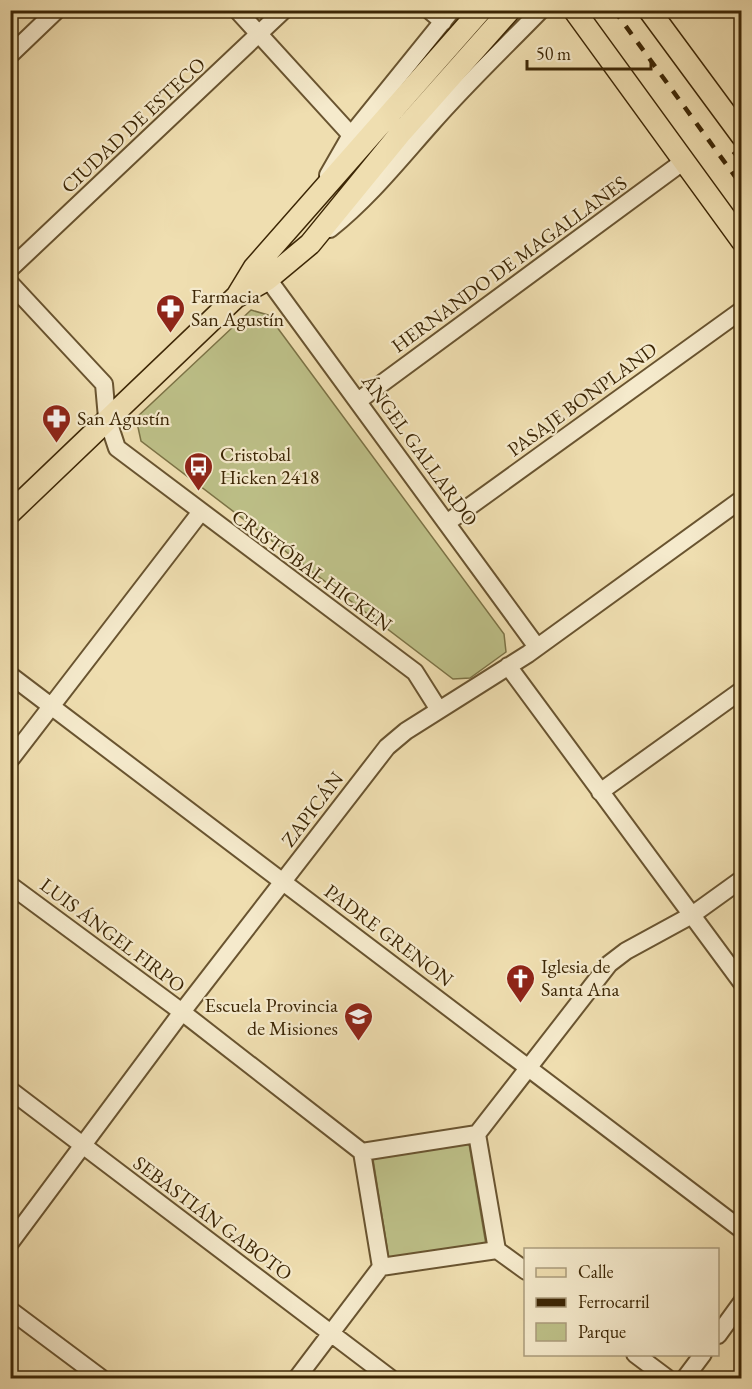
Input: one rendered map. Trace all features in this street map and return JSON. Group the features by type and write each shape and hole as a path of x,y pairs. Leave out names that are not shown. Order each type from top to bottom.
{"main road":[{"path":"237,296 254,268 312,205 481,10"},
{"path":"10,513 237,296 268,279 310,244 399,135 510,10"},
{"path":"574,10 741,241"},
{"path":"649,10 741,136"}],"street":[{"path":"10,55 57,10"},
{"path":"237,10 351,135"},
{"name":"CIUDAD DE ESTECO","path":"10,270 284,10"},
{"path":"312,205 351,135 447,16 429,10"},
{"path":"310,244 353,210 439,114 541,10"},
{"name":"HERNANDO DE MAGALLANES","path":"358,401 684,161"},
{"name":"ÁNGEL GALLARDO","path":"268,279 448,522 537,647"},
{"name":"CRISTÓBAL HICKEN","path":"10,283 104,384 107,418 117,448 200,513 415,672 439,710"},
{"name":"PASAJE BONPLAND","path":"448,522 741,310"},
{"name":"ZAPICÁN","path":"10,1243 182,1012 387,747 439,710 537,647 741,499"},
{"path":"10,760 200,513"},
{"path":"508,666 741,982"},
{"name":"PADRE GRENON","path":"10,675 741,1230"},
{"path":"600,792 741,690"},
{"path":"381,1267 362,1152 477,1134 609,964 626,951 692,915 741,879"},
{"name":"LUIS ÁNGEL FIRPO","path":"10,885 182,1012 362,1152"},
{"name":"SEBASTIÁN GABOTO","path":"10,1090 390,1378"},
{"path":"477,1134 497,1250 524,1270"},
{"path":"297,1378 381,1267 497,1250"},
{"path":"719,1332 741,1302"},
{"path":"10,1310 101,1378"},
{"path":"638,1356 667,1378"},
{"path":"685,1378 702,1356"}],"green space":[{"path":"251,310 268,315 504,634 506,652 470,678 453,679 141,441 136,418"},
{"path":"469,1144 486,1245 389,1260 373,1159"}],"railway":[{"path":"614,10 742,186"}],"place":[{"name":"Farmacia San Agustín","path":"170,334"},
{"name":"San Agustín","path":"56,444"},
{"name":"Cristobal Hicken 2418","path":"199,492"},
{"name":"Iglesia de Santa Ana","path":"520,1004"},
{"name":"Escuela Provincia de Misiones","path":"359,1042"}]}
